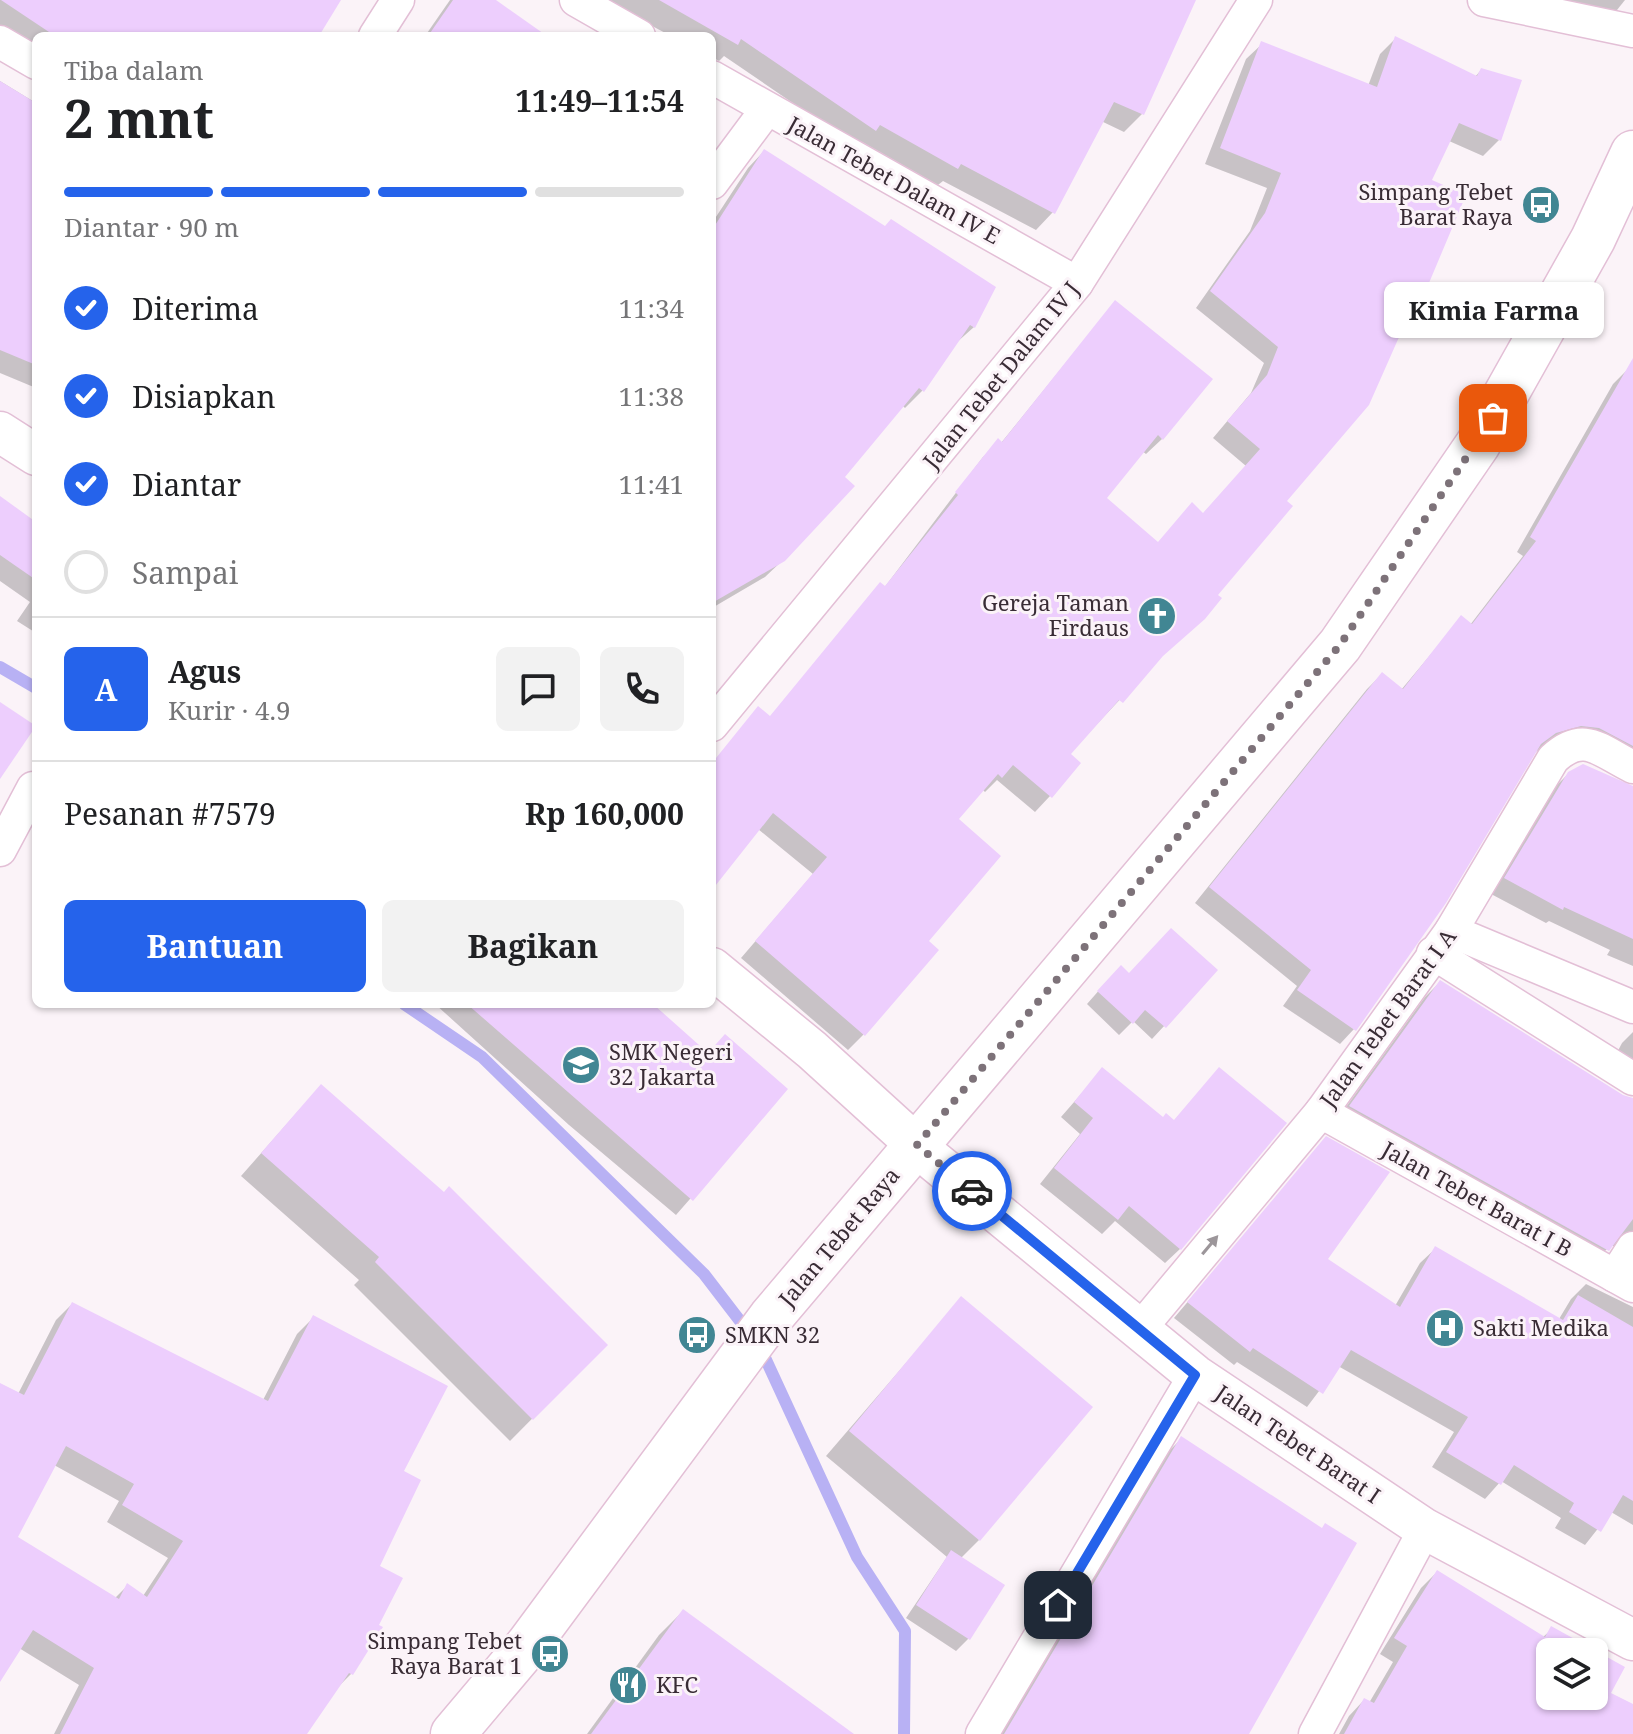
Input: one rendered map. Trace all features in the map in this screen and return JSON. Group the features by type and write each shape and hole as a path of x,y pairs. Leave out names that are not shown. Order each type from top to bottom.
{"main road":[{"name":"Jalan Tebet Raya","path":"453,1734 528,1645 771,1317 1340,645 1478,444 1593,239 1633,153"}],"street":[{"path":"378,32 398,0"},
{"path":"576,0 632,32"},
{"name":"Jalan Tebet Dalam IV J","path":"716,720 1077,283 1256,0"},
{"path":"1484,0 1633,31"},
{"path":"0,42 32,61"},
{"name":"Jalan Tebet Dalam IV E","path":"716,79 1077,283"},
{"path":"716,178 767,109"},
{"path":"0,432 32,452"},
{"name":"Jalan Tebet Barat I A","path":"1139,1330 1321,1112 1442,942 1553,759 1568,745 1582,743 1633,767"},
{"path":"0,850 32,790"},
{"path":"1442,942 1633,1007"},
{"path":"1442,942 1633,1079"},
{"name":"Jalan Tebet Barat I","path":"716,971 917,1145 1195,1375 1425,1529 1633,1640"},
{"name":"Jalan Tebet Barat I B","path":"1321,1112 1624,1281"},
{"path":"1624,1281 1633,1248"},
{"path":"982,1734 1195,1375"},
{"path":"1315,1734 1425,1529"}],"building":[{"path":"1,0 341,0 321,32 49,32"},
{"path":"453,0 496,0 541,32 431,32"},
{"path":"659,0 1196,0 1144,115 1114,102 1055,214 961,164 958,169 880,125 876,131 741,39 738,45"},
{"path":"1395,36 1477,76 1481,68 1522,80 1501,141 1459,123 1432,180 1466,195 1413,321 1407,319 1369,405 1287,501 1293,506 1218,595 1222,598 1205,619 1163,656 1123,703 1119,700 1071,754 1081,763 1052,798 1013,765 1002,778 998,774 959,819 1001,856 929,941 939,950 865,1036 755,941 827,857 773,813 716,885 716,758 758,706 770,716 880,582 885,586 958,495 955,492 998,438 1002,442 1115,300 1213,379 1163,440 1158,435 1107,498 1158,542 1192,502 1203,513 1260,449 1227,421 1267,375 1278,347 1210,291 1265,213 1281,173 1220,148 1261,41 1377,87"},
{"path":"0,81 32,101 32,363 0,350"},
{"path":"764,149 885,226 891,219 996,287 975,328 970,325 924,392 919,388 845,477 855,486 785,561 716,601 716,224"},
{"path":"1633,358 1633,746 1599,728 1581,726 1556,733 1541,744 1446,903 1356,1031 1297,990 1311,970 1209,887 1382,672 1403,689 1461,615 1472,624 1536,541 1530,537"},
{"path":"0,496 32,519 32,577 0,555"},
{"path":"0,702 32,723 32,732 0,779"},
{"path":"1583,764 1633,786 1633,939 1564,907 1563,910 1504,878 1568,772"},
{"path":"1171,928 1218,970 1166,1028 1145,1010 1133,1024 1097,991 1121,965 1129,973"},
{"path":"1440,980 1623,1095 1633,1098 1633,1219 1609,1251 1349,1106"},
{"path":"472,1008 657,1008 708,1053 725,1034 788,1089 693,1201"},
{"path":"1102,1067 1163,1117 1166,1113 1174,1120 1219,1067 1287,1123 1181,1250 1129,1206 1118,1220 1054,1168 1093,1118 1074,1102"},
{"path":"321,1084 444,1192 449,1186 608,1345 533,1420 375,1262 379,1257 261,1153"},
{"path":"1326,1136 1390,1172 1328,1259 1400,1307 1435,1246 1563,1320 1578,1295 1633,1327 1633,1501 1623,1495 1601,1532 1569,1512 1574,1503 1514,1465 1501,1485 1446,1452 1468,1417 1351,1350 1323,1394 1253,1348 1250,1352 1187,1302"},
{"path":"961,1296 1093,1407 980,1541 849,1431"},
{"path":"72,1302 268,1401 313,1315 448,1386 404,1471 421,1480 380,1566 403,1578 379,1625 383,1627 353,1675 349,1673 307,1734 60,1734 94,1668 33,1630 0,1682 0,1383 24,1395","holes":["66,1446 134,1484 122,1505 183,1541 147,1597 127,1583 119,1599 18,1537"]},
{"path":"1181,1436 1322,1528 1325,1523 1357,1543 1249,1734 1004,1734"},
{"path":"951,1550 1005,1585 970,1640 916,1605"},
{"path":"1437,1570 1545,1637 1551,1626 1573,1638 1536,1638 1536,1710 1608,1710 1608,1658 1625,1667 1611,1693 1633,1704 1633,1734 1344,1734 1364,1698 1374,1703 1407,1646 1394,1638"},
{"path":"683,1609 854,1734 591,1734"}],"waterway":[{"path":"0,667 32,686"},
{"path":"410,1008 482,1057 704,1274 750,1334"},
{"path":"761,1349 857,1557 905,1631 904,1734"}],"way so far":[{"path":"972,1191 917,1145 1340,645 1493,418"}],"place":[{"name":"Simpang Tebet Barat Raya","path":"1541,205"},
{"name":"Kimia Farma","path":"1493,418"},
{"name":"Gereja Taman Firdaus","path":"1157,616"},
{"name":"SMK Negeri 32 Jakarta","path":"581,1065"},
{"name":"Sakti Medika","path":"1445,1328"},
{"name":"SMKN 32","path":"697,1335"},
{"name":"Simpang Tebet Raya Barat 1","path":"550,1654"},
{"name":"KFC","path":"628,1685"}],"route":[{"path":"972,1191 1195,1375 1058,1605"}]}
